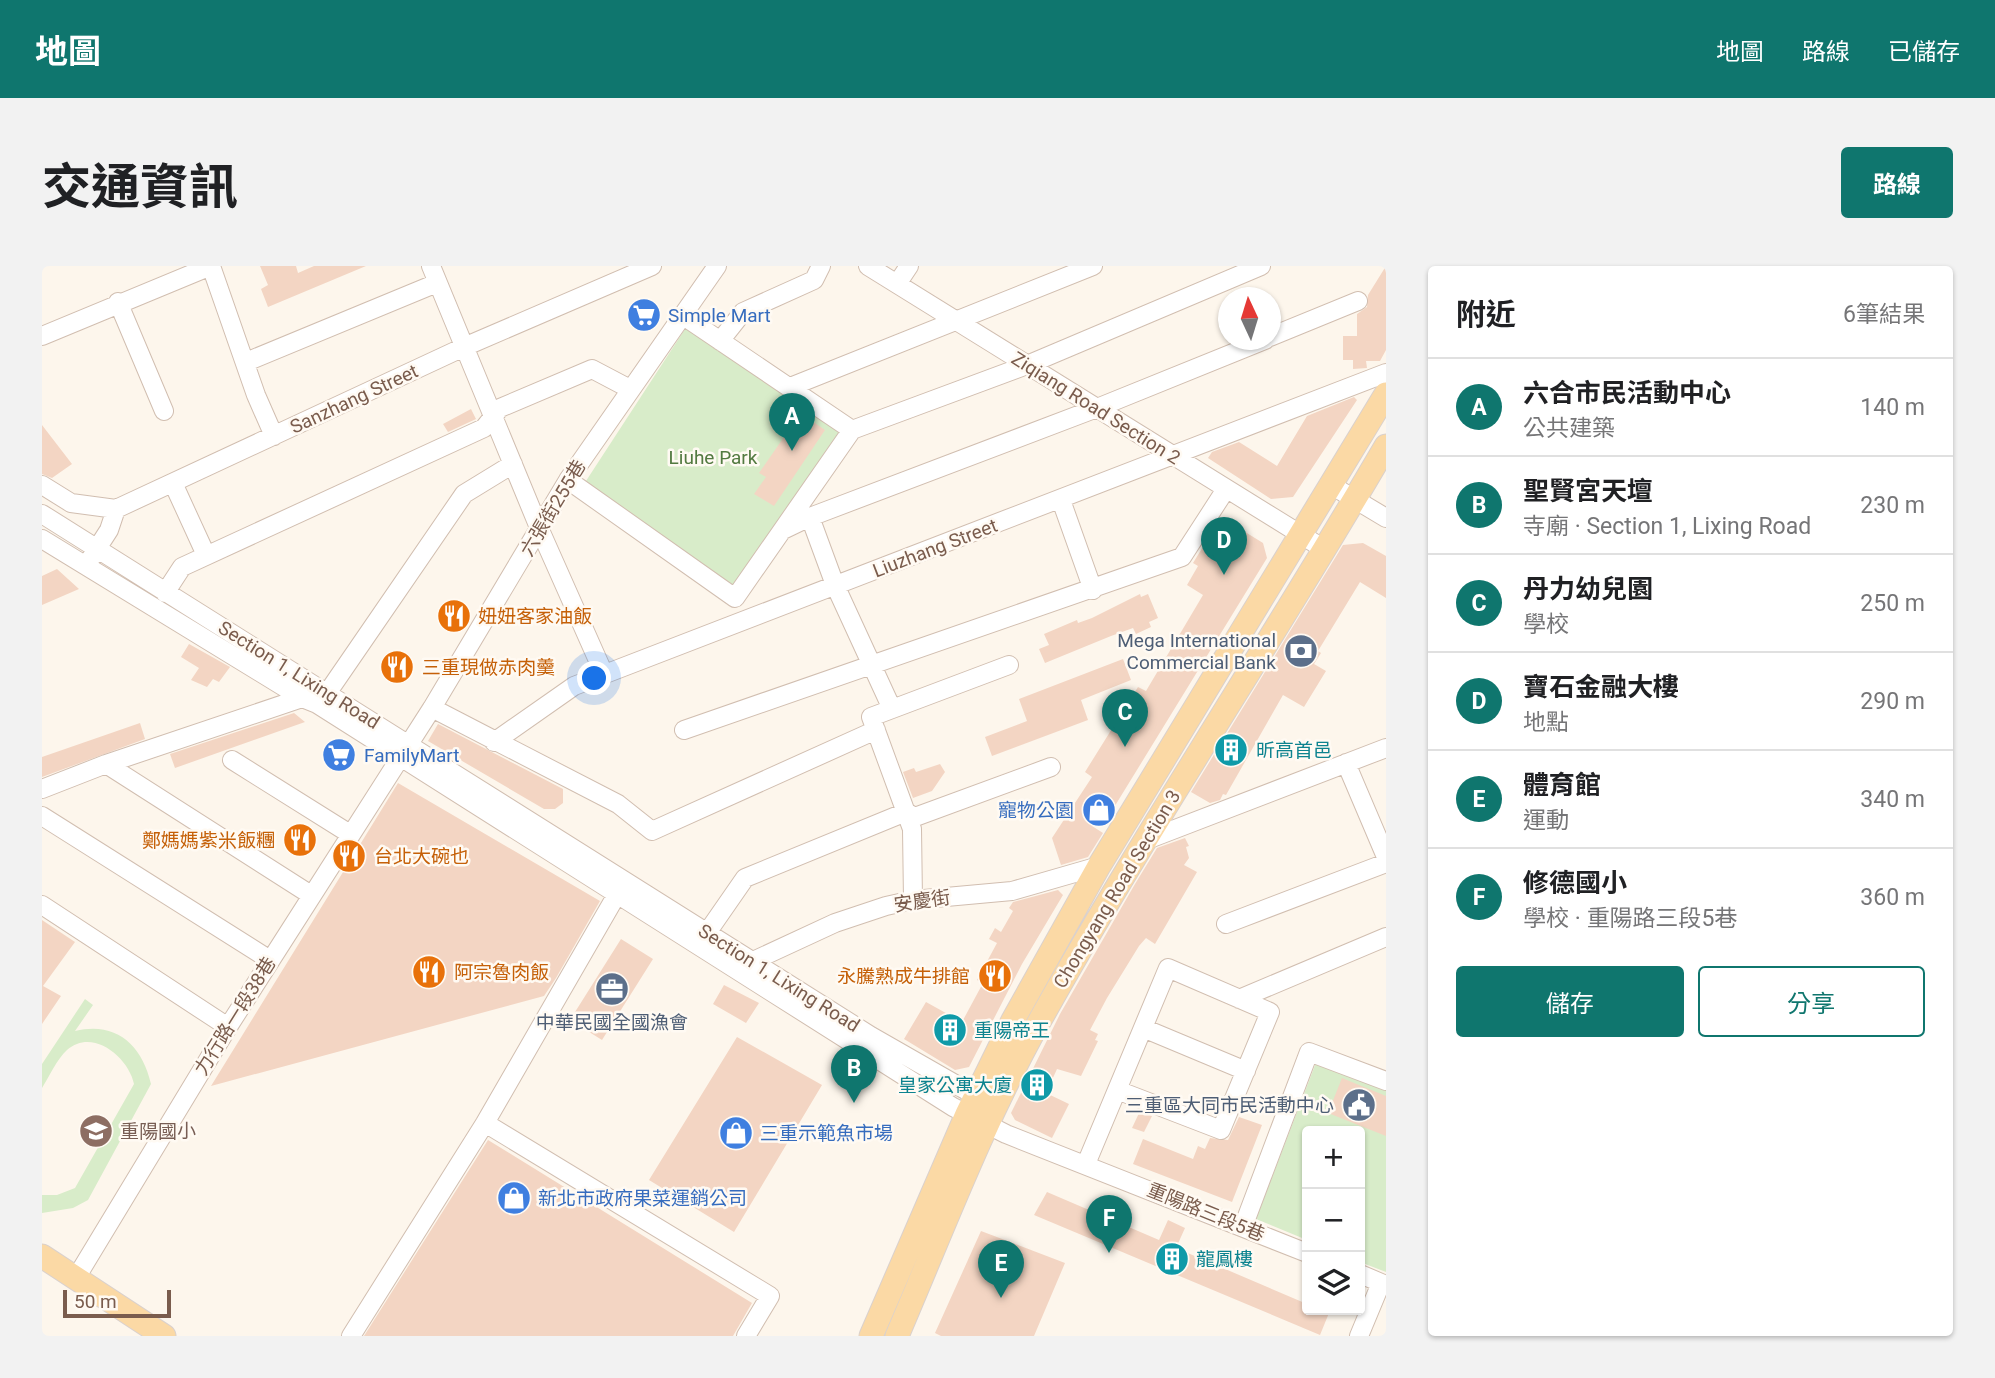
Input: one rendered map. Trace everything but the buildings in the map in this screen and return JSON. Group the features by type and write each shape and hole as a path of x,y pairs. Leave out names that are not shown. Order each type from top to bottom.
{"main road":[{"name":"Chongyang Road Section 3","path":"871,1336 972,1105 1013,1020 1099,866 1386,394"},
{"name":"Chongyang Road Section 3","path":"897,1336 988,1125 1038,1024 1144,841 1386,446"},
{"path":"42,1256 164,1336"}],"street":[{"path":"42,336 118,302 211,266 274,436"},
{"name":"Sanzhang Street","path":"116,509 464,347 652,266"},
{"name":"六張街255巷","path":"403,750 432,708 568,480 717,266"},
{"path":"720,341 743,312 814,281 821,266"},
{"name":"Ziqiang Road Section 2","path":"868,266 1324,549"},
{"path":"897,284 909,266"},
{"path":"790,387 953,319 1093,266"},
{"path":"568,480 735,598 852,430 1027,365 1261,266"},
{"path":"246,362 434,274 492,418 604,674"},
{"path":"1281,332 1358,301"},
{"path":"118,302 164,411"},
{"path":"682,315 852,430"},
{"path":"783,530 810,517 1097,408 1240,350"},
{"path":"165,593 182,566 484,428 500,408 592,369 630,389"},
{"name":"Liuzhang Street","path":"494,742 574,686 1386,373"},
{"path":"328,692 464,494 513,464"},
{"path":"173,483 206,555"},
{"path":"42,485 71,503 116,509 109,530 86,565"},
{"path":"1331,485 1386,518"},
{"path":"684,730 864,666 873,667 1182,557 1226,489"},
{"path":"1061,500 1093,590"},
{"name":"Section 1, Lixing Road","path":"42,514 328,692 403,750 616,897 753,961 871,1036 972,1105"},
{"path":"810,517 835,585 892,709"},
{"name":"Section 1, Lixing Road","path":"42,539 302,698 403,750 972,1105"},
{"path":"432,708 618,804 652,831 874,723 892,709 1009,665"},
{"path":"42,789 106,764 302,698"},
{"path":"874,723 906,812 915,850 913,900"},
{"path":"1144,841 1386,748"},
{"name":"力行路一段38巷","path":"76,1278 228,1027 403,750"},
{"path":"232,760 350,834"},
{"path":"1346,763 1381,830 1386,857"},
{"path":"106,764 312,895"},
{"path":"906,812 915,817 1051,767"},
{"path":"703,939 745,878 906,812"},
{"path":"42,816 270,960"},
{"path":"1226,924 1386,863"},
{"name":"安慶街","path":"753,961 835,923 913,900 1012,891 1099,866"},
{"path":"351,1336 485,1123 616,897"},
{"path":"42,905 228,1027"},
{"path":"1240,999 1386,937"},
{"path":"1086,1164 1168,968 1270,1012 1221,1130 1117,1090"},
{"path":"1143,1028 1246,1071"},
{"path":"1243,1227 1309,1052 1386,1081"},
{"path":"972,1105 988,1125"},
{"path":"485,1123 770,1296 746,1336"},
{"name":"重陽路三段5巷","path":"988,1125 1305,1252"},
{"path":"1359,1336 1384,1284 1365,1276"}],"green space":[{"name":"Liuhe Park","path":"687,326 842,432 737,588 584,484"},
{"path":"85,999 93,1005 75,1031 102,1029 125,1039 141,1057 151,1084 88,1200 73,1208 42,1213 42,1195 57,1195 75,1188 134,1084 125,1064 117,1056 98,1044 88,1042 67,1050 42,1088 42,1064"},
{"path":"1317,1060 1386,1088 1386,1272 1365,1264 1365,1126 1302,1126 1302,1238 1256,1219"}],"place":[{"name":"Simple Mart","path":"644,315"},
{"name":"六合市民活動中心","path":"792,451"},
{"name":"寶石金融大樓","path":"1224,575"},
{"name":"妞妞客家油飯","path":"454,616"},
{"name":"Mega International Commercial Bank","path":"1301,651"},
{"name":"三重現做赤肉羹","path":"397,667"},
{"name":"丹力幼兒園","path":"1125,747"},
{"name":"昕高首邑","path":"1231,750"},
{"name":"FamilyMart","path":"339,755"},
{"name":"寵物公園","path":"1099,810"},
{"name":"鄭媽媽紫米飯糰","path":"300,840"},
{"name":"台北大碗也","path":"349,856"},
{"name":"阿宗魯肉飯","path":"429,972"},
{"name":"永騰熟成牛排館","path":"995,976"},
{"name":"中華民國全國漁會","path":"612,989"},
{"name":"重陽帝王","path":"950,1030"},
{"name":"皇家公寓大廈","path":"1037,1085"},
{"name":"聖賢宮天壇","path":"854,1103"},
{"name":"三重區大同市民活動中心","path":"1359,1105"},
{"name":"重陽國小","path":"96,1131"},
{"name":"三重示範魚市場","path":"736,1133"},
{"name":"新北市政府果菜運銷公司","path":"514,1198"},
{"name":"修德國小","path":"1109,1253"},
{"name":"龍鳳樓","path":"1172,1259"},
{"name":"體育館","path":"1001,1298"}]}
